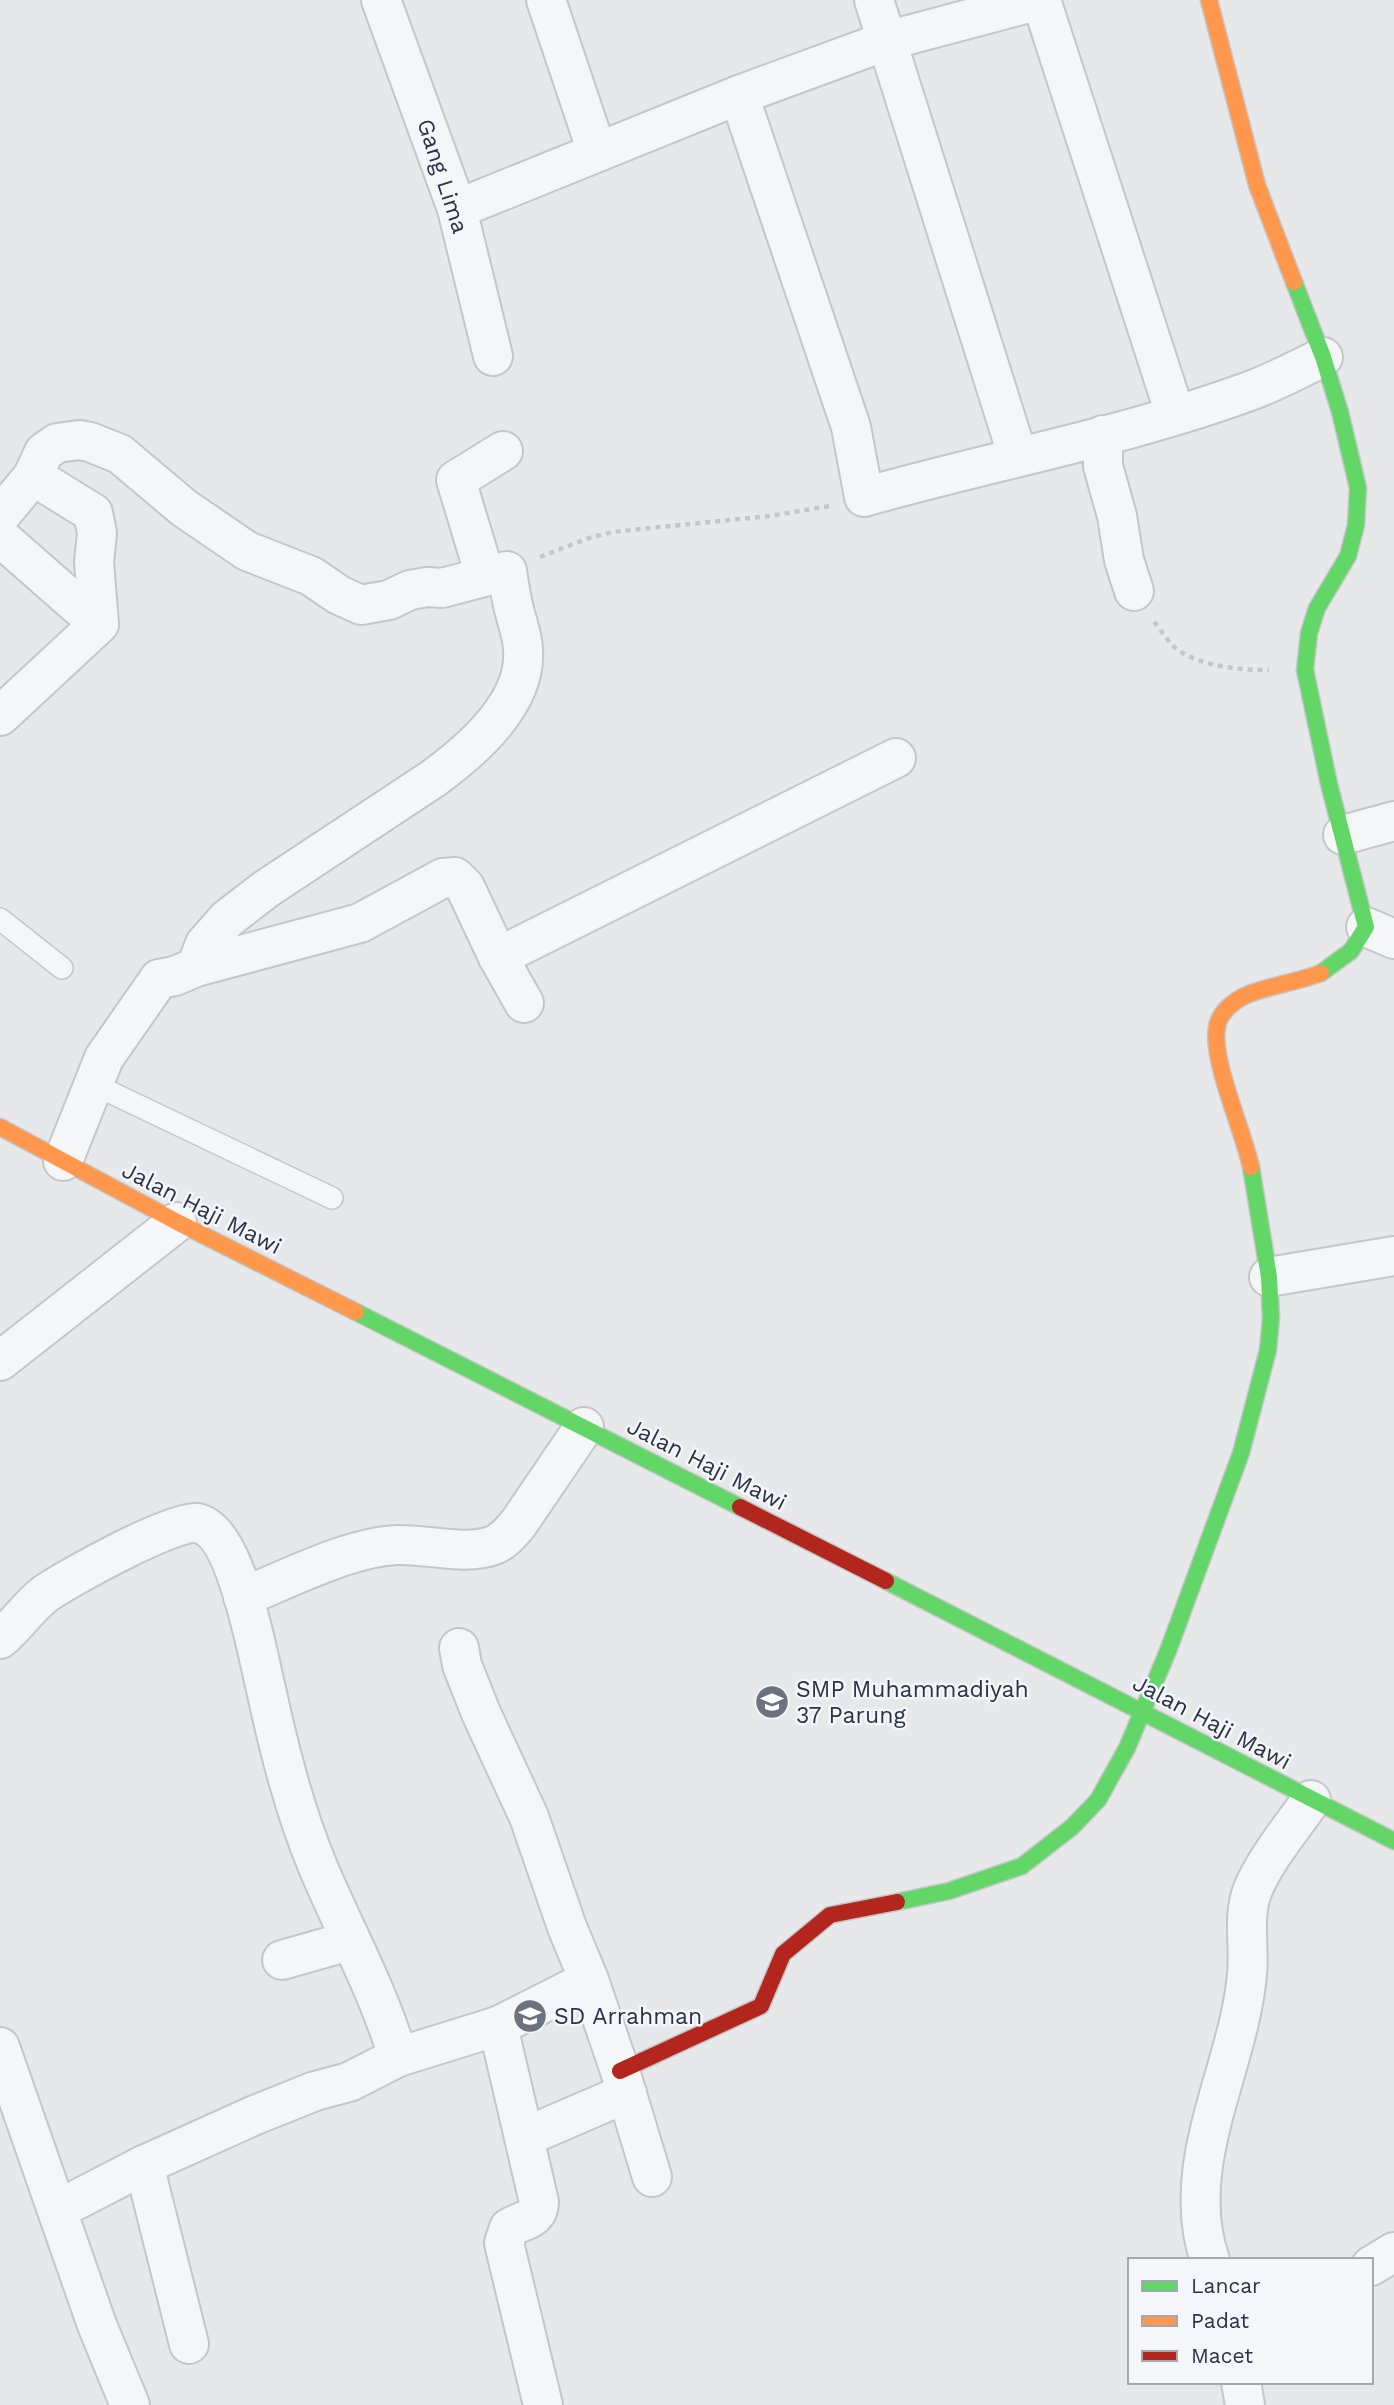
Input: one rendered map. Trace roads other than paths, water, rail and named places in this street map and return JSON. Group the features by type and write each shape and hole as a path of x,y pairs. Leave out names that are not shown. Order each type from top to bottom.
{"street":[{"name":"Gang Lima","path":"381,0 457,209 493,356"},
{"path":"546,0 597,152"},
{"path":"874,0 1018,457"},
{"path":"457,209 738,95 886,41 1040,0 1175,414"},
{"path":"525,2137 761,2006 783,1954 830,1915 949,1891 1022,1866 1072,1827 1098,1800 1127,1748 1168,1651 1241,1452 1268,1350 1271,1318 1269,1277 1250,1163 1219,1057 1217,1024 1233,1003 1248,994 1319,974 1380,933 1343,835 1329,784 1305,670 1309,633 1317,607 1348,556 1356,525 1358,488 1340,412 1323,357 1257,185 1209,0"},
{"path":"738,95 851,427 864,497 1175,414 1258,388 1323,357"},
{"path":"1103,435 1103,466 1124,560 1134,591"},
{"path":"0,516 33,476 44,452 57,443 79,440 120,454 184,508 247,551 311,576 361,605 389,600 410,590 442,588 496,573"},
{"path":"196,967 205,944 227,919 266,889 460,759 492,727 509,704 520,675 524,651 496,573 456,480 503,452"},
{"path":"33,476 93,513 97,533 94,562 99,624"},
{"path":"0,537 99,624"},
{"path":"0,716 99,624"},
{"path":"498,957 896,758"},
{"path":"1343,835 1394,821"},
{"path":"63,1161 104,1058 159,979 360,923 443,878 455,877 465,887 498,957 524,1003"},
{"name":"Jalan Haji Mawi","path":"0,1127 177,1222 1394,1841"},
{"path":"0,1361 177,1222"},
{"path":"1269,1277 1394,1256"},
{"path":"243,1597 327,1563 377,1547 399,1545 456,1549 492,1546 506,1538 519,1524 584,1427"},
{"path":"0,1639 41,1597 63,1582 157,1534 196,1523 214,1532 223,1544 239,1579 284,1770 316,1863 381,2008 398,2057"},
{"path":"459,1648 462,1665 481,1713 529,1817 567,1927 589,1980 652,2177"},
{"path":"1209,2258 1202,2236 1202,2179 1207,2146 1241,2012 1248,1973 1247,1909 1252,1890 1264,1869 1311,1800"},
{"path":"282,1960 349,1941"},
{"path":"57,2210 144,2165 255,2115 315,2091 367,2075 398,2057 498,2026 589,1980"},
{"path":"498,2026 539,2209 534,2216 509,2228 504,2243 543,2405"},
{"path":"0,2047 97,2325 130,2405"},
{"path":"144,2165 189,2344"},
{"path":"1373,2265 1394,2252"},
{"path":"1241,2384 1245,2405"}],"lane":[{"path":"0,919 62,968"},
{"path":"93,1084 332,1198"}],"place":[{"name":"SMP Muhammadiyah 37 Parung","path":"772,1702"},
{"name":"SD Arrahman","path":"530,2016"}]}
